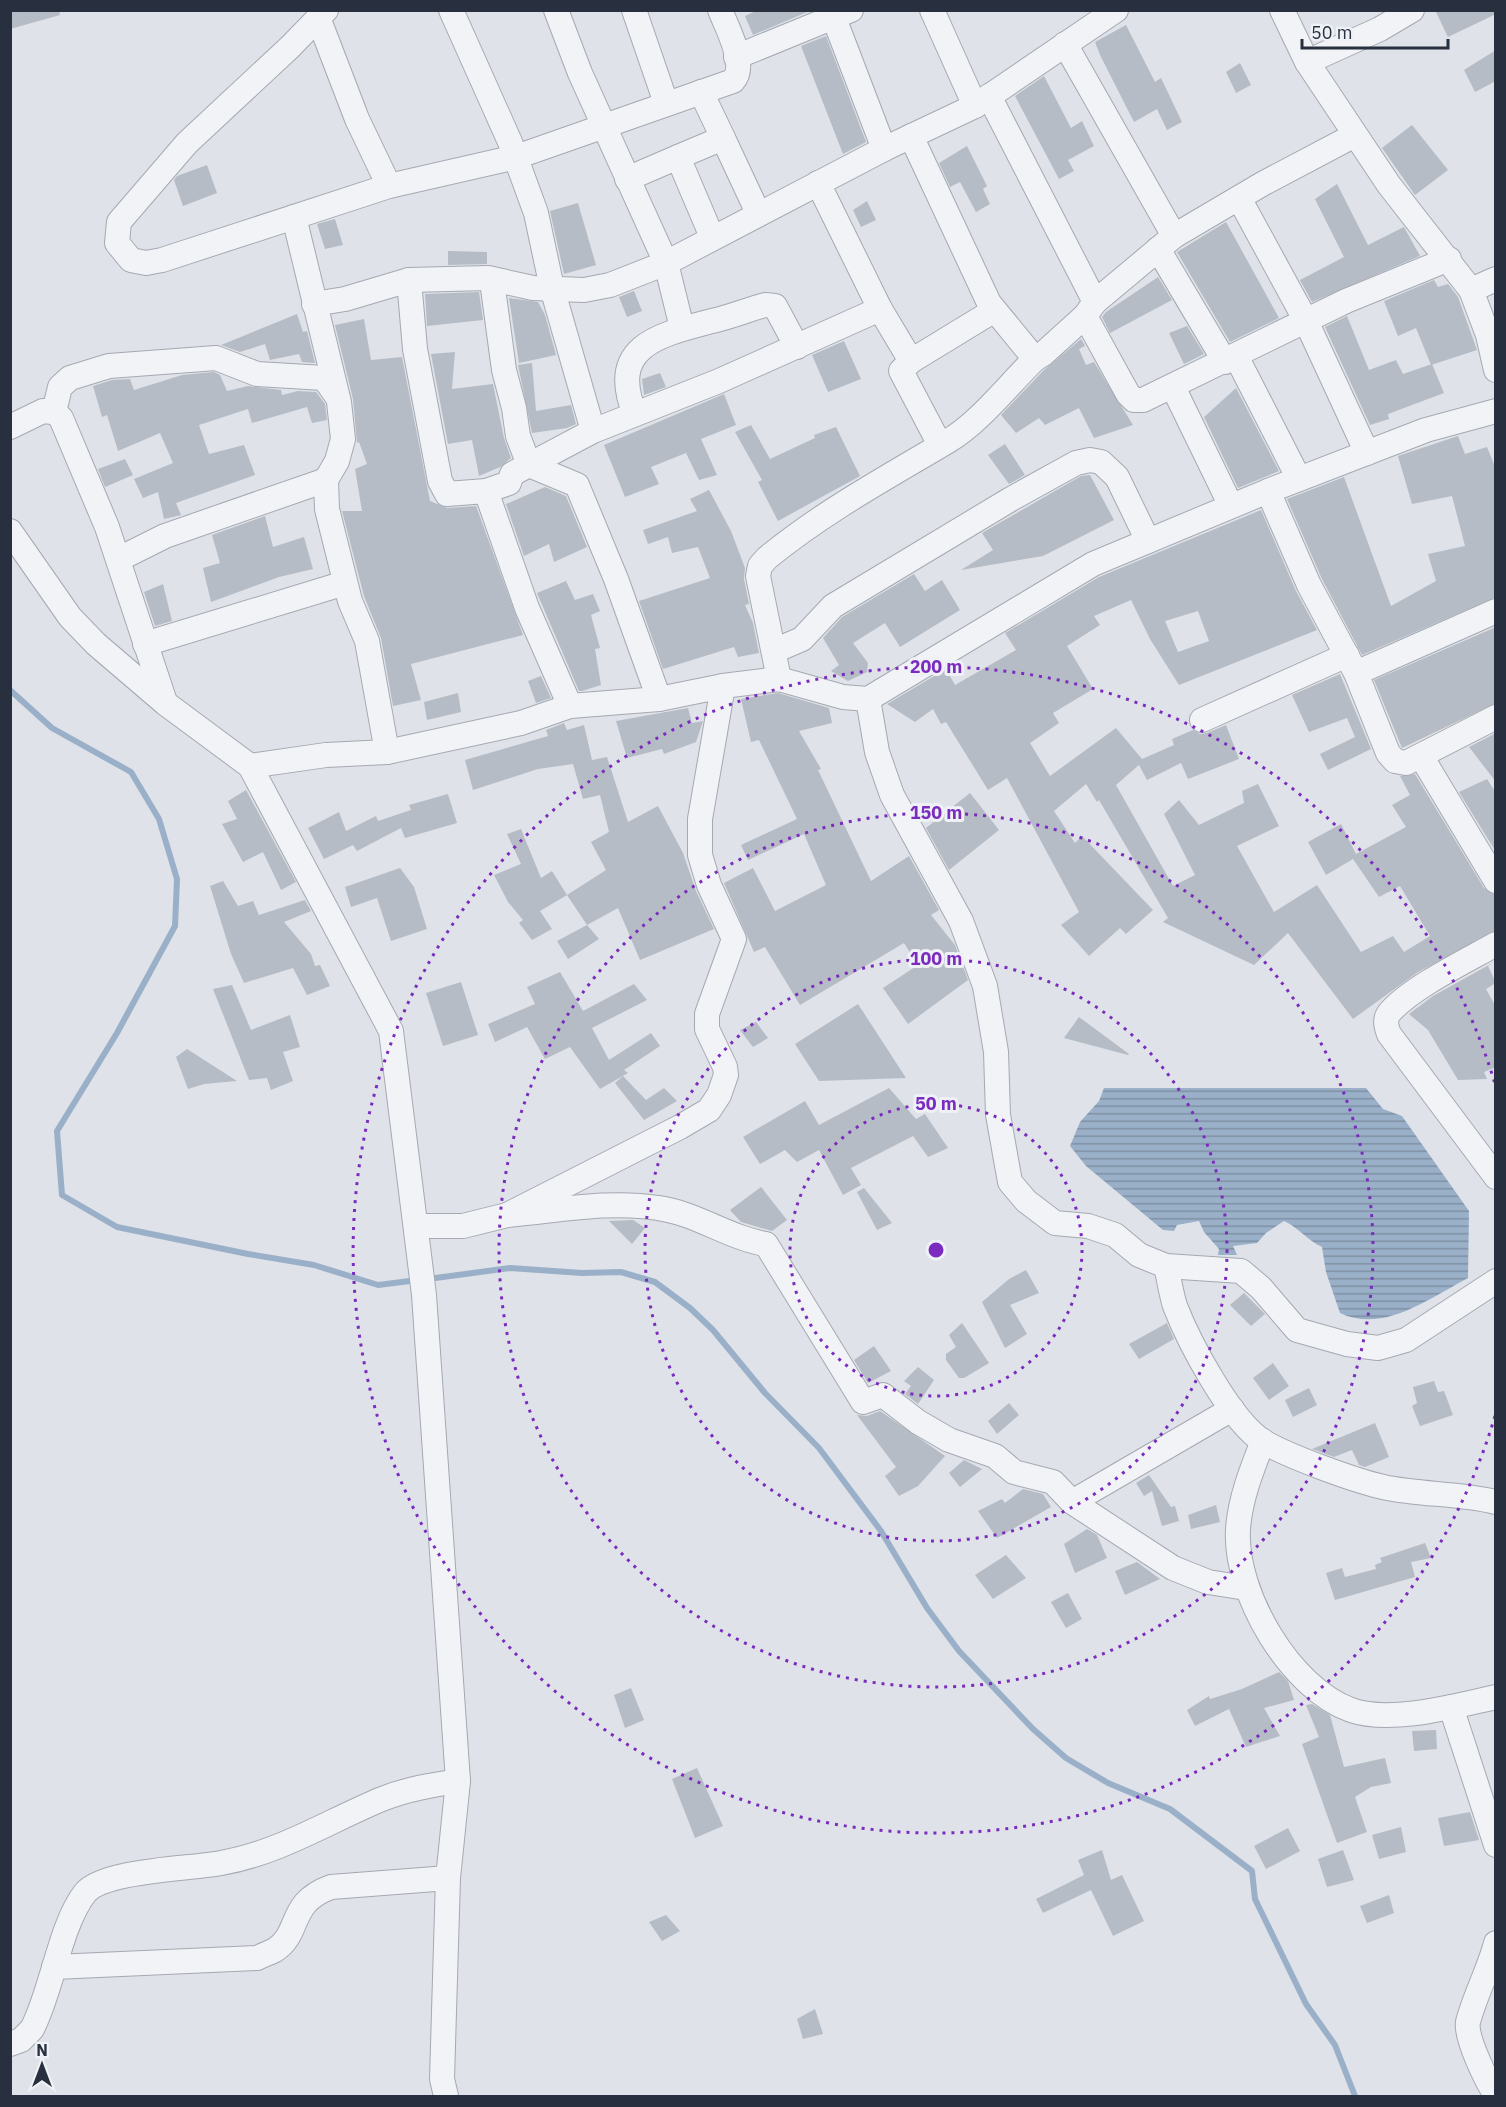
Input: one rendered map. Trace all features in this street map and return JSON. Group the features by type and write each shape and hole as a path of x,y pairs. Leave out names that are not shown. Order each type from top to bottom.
{"street":[{"path":"451,10 516,158 536,213 552,288 593,431"},
{"path":"556,10 604,127 666,263 682,328"},
{"path":"634,10 666,103"},
{"path":"389,186 357,119 322,15 187,143 119,222 117,243 130,260 146,262 294,218 389,186 516,158 733,81 739,71 720,10"},
{"path":"932,10 1090,309 1128,394 1134,400 1143,400 1173,387 1346,301 1449,259"},
{"path":"314,304 345,299 409,280 488,278 492,281 532,288 584,290 666,263 758,213 982,101 1116,10"},
{"path":"1282,10 1307,62 1355,135 1389,184 1471,290 1488,335 1495,369"},
{"path":"1307,62 1380,29 1412,10"},
{"path":"736,57 840,14 884,149"},
{"path":"1065,44 1166,243 1299,479"},
{"path":"701,92 758,213"},
{"path":"779,679 758,576 760,566 788,541 843,501 948,442 975,419 1035,359 1166,243 1239,198 1355,135"},
{"path":"911,136 993,311 1035,359"},
{"path":"627,179 723,138"},
{"path":"678,158 712,237"},
{"path":"818,183 880,309 911,361"},
{"path":"1239,198 1306,321 1367,453"},
{"path":"294,218 336,395 343,439 337,460 326,480 327,509 345,583 367,641 387,752"},
{"path":"1471,290 1496,279"},
{"path":"409,280 415,349 440,481 447,494 486,491 509,483 512,474 593,431 797,347 880,309"},
{"path":"492,281 504,370 514,408 518,436 529,465 577,485 616,579 659,699"},
{"path":"635,414 627,394 627,373 633,359 647,342 682,328 765,305 775,306 797,347"},
{"path":"940,445 902,374 911,361 993,311"},
{"path":"54,412 60,387 70,378 84,373 109,366 216,358 257,374 324,378 336,395"},
{"path":"1173,387 1231,506"},
{"path":"10,427 43,411 54,412 61,418 118,559 165,703"},
{"path":"250,766 326,755 387,752 521,723 570,706 659,699 723,686 779,679 843,697 868,699 1093,564 1268,491 1426,430 1496,411"},
{"path":"774,651 802,639 833,606 1011,499 1076,464 1090,460 1101,462 1117,477 1148,541"},
{"path":"118,559 165,536 326,480"},
{"path":"486,491 527,608 570,706"},
{"path":"1268,491 1309,585 1352,664 1388,753 1395,761 1406,763 1496,717"},
{"path":"10,531 70,617 96,644 165,703 250,766 391,1031 424,1295 458,1781 448,1878 442,2079 446,2097"},
{"path":"145,644 345,583"},
{"path":"1202,720 1496,611"},
{"path":"507,1215 681,1127 709,1110 719,1095 726,1075 725,1067 707,1029 707,1014 734,939 709,885 700,855 700,819 723,686"},
{"path":"868,699 877,752 892,795 961,921 985,986 996,1052 998,1115 1010,1182 1026,1201 1055,1222 1088,1226 1114,1235 1139,1255 1166,1266 1240,1271 1261,1288 1297,1330 1347,1344 1378,1348 1406,1340 1496,1281"},
{"path":"1421,756 1496,881"},
{"path":"1496,944 1431,981 1389,1013 1385,1023 1389,1034 1496,1177"},
{"path":"417,1226 463,1226 507,1215 578,1208 658,1208 677,1212 750,1241 766,1244 863,1402 883,1395 918,1422 949,1440 994,1456 1014,1472 1053,1482 1072,1502 1173,1569 1208,1582 1246,1587"},
{"path":"1166,1266 1174,1303 1201,1360 1240,1420 1263,1442 1380,1486 1419,1493 1458,1494 1496,1502"},
{"path":"1072,1502 1232,1408"},
{"path":"1263,1442 1247,1483 1238,1530 1246,1587 1263,1628 1294,1667 1329,1699 1352,1710 1380,1715 1451,1707 1496,1697"},
{"path":"1451,1707 1488,1795 1496,1845"},
{"path":"10,2044 21,2040 32,2029 39,2015 74,1913 86,1892 99,1883 119,1876 223,1863 260,1854 384,1798 412,1789 458,1781"},
{"path":"54,1967 257,1958 276,1949 285,1940 305,1901 316,1892 331,1887 448,1878"},
{"path":"1496,1943 1467,2024 1482,2075 1496,2095"}],"water":[{"path":"1104,1088 1366,1088 1383,1109 1402,1116 1469,1211 1468,1278 1406,1311 1373,1319 1356,1318 1340,1313 1326,1272 1322,1247 1284,1221 1266,1233 1257,1243 1233,1246 1237,1255 1218,1255 1219,1249 1204,1232 1199,1221 1177,1225 1174,1231 1163,1230 1086,1166 1070,1146 1080,1122 1099,1101"}],"building":[{"path":"10,10 59,10 60,15 10,29"},
{"path":"758,10 812,10 753,35 745,16"},
{"path":"1435,10 1496,10 1496,14 1448,37"},
{"path":"1126,25 1155,82 1161,78 1182,122 1167,130 1157,109 1134,122 1100,55 1095,42"},
{"path":"826,36 866,142 843,154 801,46"},
{"path":"1496,50 1496,81 1475,92 1464,70"},
{"path":"1240,63 1251,85 1236,93 1226,72"},
{"path":"1044,76 1071,128 1082,121 1094,146 1068,160 1074,171 1059,179 1015,96"},
{"path":"1412,125 1448,170 1415,195 1382,148"},
{"path":"967,146 987,186 983,189 990,204 976,212 960,182 950,187 939,163"},
{"path":"207,165 217,193 183,206 174,180 177,176"},
{"path":"1337,184 1368,245 1404,227 1420,256 1312,302 1300,280 1344,257 1315,199"},
{"path":"867,201 876,220 861,227 853,210"},
{"path":"578,203 596,265 564,274 550,211"},
{"path":"335,219 343,245 325,249 317,224"},
{"path":"1226,222 1279,318 1230,342 1177,252"},
{"path":"448,251 487,252 487,264 448,265"},
{"path":"1158,277 1172,300 1110,333 1102,317 1106,312"},
{"path":"1434,280 1438,287 1448,284 1458,297 1477,350 1431,365 1416,328 1398,336 1384,301"},
{"path":"634,291 642,311 627,317 619,297"},
{"path":"479,292 483,320 427,326 425,294"},
{"path":"509,298 538,302 545,315 556,355 519,363"},
{"path":"297,314 303,332 307,331 315,363 302,362 299,354 270,360 265,344 240,352 221,345"},
{"path":"1347,316 1369,370 1396,360 1403,374 1432,364 1444,393 1388,414 1389,419 1370,425 1325,327"},
{"path":"364,319 371,360 402,357 430,501 447,508 476,506 523,635 411,664 421,700 393,706 381,638 364,596 342,511 362,511 355,469 367,464 359,442 357,443 353,399 335,325"},
{"path":"1187,326 1204,354 1184,364 1169,333"},
{"path":"1081,339 1085,346 1079,349 1086,365 1094,362 1133,425 1094,438 1079,408 1045,425 1039,418 1016,433 1001,415 1044,370"},
{"path":"844,341 861,379 828,392 812,355"},
{"path":"455,352 452,389 493,384 504,438 511,458 500,467 479,476 472,440 448,444 431,354"},
{"path":"532,363 536,411 571,405 576,424 567,428 532,433 518,365"},
{"path":"214,372 220,375 227,391 248,386 281,390 282,395 298,391 316,392 325,404 327,420 312,423 307,407 252,423 248,409 199,425 209,454 244,445 255,475 176,503 181,515 164,519 158,492 143,498 134,479 173,463 160,433 118,451 107,415 102,417 93,386 112,380 130,379 134,390 182,375"},
{"path":"660,373 666,387 644,395 642,379"},
{"path":"1236,388 1279,471 1238,488 1204,417"},
{"path":"724,394 736,425 701,439 717,475 699,480 686,453 651,467 659,484 625,497 604,445"},
{"path":"751,425 770,459 815,438 814,435 836,427 860,476 778,521 758,482 762,480 735,432"},
{"path":"1458,436 1465,454 1487,447 1496,469 1496,597 1362,655 1322,579 1287,499 1344,477 1391,606 1436,581 1428,554 1465,546 1452,496 1412,504 1398,456"},
{"path":"1005,444 1025,475 1009,484 988,455"},
{"path":"125,459 133,475 105,487 98,469"},
{"path":"1090,475 1114,520 1043,556 961,570 993,550 982,533 1081,476"},
{"path":"545,487 566,496 587,547 554,562 549,544 524,556 506,504"},
{"path":"709,490 731,531 745,568 744,579 749,604 745,605 753,623 759,653 738,657 734,647 663,669 639,601 710,578 698,547 672,553 668,537 648,544 643,530 697,511 690,499"},
{"path":"1261,510 1296,591 1317,630 1179,685 1150,639 1131,600 1094,616 1100,625 1067,646 1093,689 1053,713 1059,723 1030,743 1050,776 1116,728 1142,759 1174,745 1172,739 1193,730 1200,734 1207,733 1226,725 1239,759 1188,779 1181,763 1147,780 1139,765 1116,785 1173,886 1195,875 1164,814 1179,800 1199,825 1244,803 1242,791 1258,784 1279,826 1237,846 1274,912 1317,885 1361,952 1393,936 1404,952 1430,936 1400,886 1379,897 1353,859 1326,875 1308,842 1341,824 1356,854 1406,827 1392,805 1410,795 1400,776 1415,774 1484,888 1496,895 1496,930 1418,972 1353,1019 1288,933 1254,965 1163,922 1168,918 1099,800 1097,802 1086,784 1054,811 1075,843 1082,836 1153,910 1126,934 1120,928 1089,956 1061,925 1079,912 1007,778 988,790 946,722 941,724 933,709 915,722 887,704 946,669 955,685 1016,650 1005,633 1099,577","holes":["1198,611 1209,641 1178,652 1165,621"]},
{"path":"265,516 273,547 304,537 313,569 279,577 211,602 203,568 220,563 212,535"},
{"path":"914,574 925,591 942,580 960,610 900,647 885,623 853,643 868,663 867,672 848,681 831,671 839,665 823,638 842,617"},
{"path":"566,581 575,600 593,594 600,611 591,615 600,648 595,649 601,685 582,691 579,691 537,593"},
{"path":"163,584 172,621 155,626 144,592"},
{"path":"1496,627 1496,703 1402,748 1374,680"},
{"path":"1340,674 1371,749 1328,770 1320,754 1355,737 1347,718 1309,732 1292,695"},
{"path":"541,676 551,698 536,703 528,681"},
{"path":"458,693 461,712 427,720 424,702"},
{"path":"778,693 829,708 832,723 799,731 821,769 818,770 871,881 909,856 939,910 931,915 955,945 968,980 908,1024 883,988 918,965 904,943 800,1005 765,947 754,952 724,883 753,868 775,911 826,885 804,834 748,860 741,845 797,819 759,740 751,742 741,699"},
{"path":"688,708 692,723 703,721 696,742 664,754 662,749 627,758 616,721"},
{"path":"564,723 567,730 584,725 592,760 607,757 628,822 658,806 683,853 696,891 714,929 640,960 618,908 587,925 567,895 606,870 591,842 609,832 600,795 583,799 573,764 538,769 473,790 465,760 548,736 546,730"},
{"path":"1496,733 1496,782 1469,747"},
{"path":"1487,779 1496,793 1496,852 1459,792"},
{"path":"246,790 296,882 281,890 263,852 243,862 222,824 237,819 228,801"},
{"path":"970,793 999,830 949,870 926,828"},
{"path":"448,794 457,823 405,838 401,828 357,851 353,845 324,859 308,828 339,812 346,831 376,816 378,821 411,810 409,805"},
{"path":"521,829 541,878 552,871 567,895 540,911 552,929 532,940 519,923 523,920 508,902 494,875 521,864 507,834"},
{"path":"400,868 414,887 427,929 391,941 377,898 351,907 345,887"},
{"path":"223,881 238,906 253,901 259,915 305,900 311,911 284,922 311,954 315,966 320,965 330,986 307,995 293,968 244,983 231,954 210,886"},
{"path":"587,925 599,939 568,959 557,941"},
{"path":"1496,961 1488,966 1496,983 1486,989 1496,1007 1496,1067 1484,1072 1487,1079 1458,1080 1428,1030 1409,1014 1433,996"},
{"path":"560,972 583,1011 634,984 647,1000 592,1028 609,1060 651,1033 660,1046 624,1070 628,1073 600,1089 570,1047 545,1059 527,1027 495,1042 488,1024 535,1004 527,987"},
{"path":"461,982 478,1035 443,1046 426,993"},
{"path":"232,985 251,1030 290,1015 300,1047 283,1052 293,1081 271,1090 267,1078 249,1080 213,989"},
{"path":"858,1004 906,1078 819,1081 795,1044"},
{"path":"1079,1017 1129,1054 1064,1038"},
{"path":"756,1022 768,1038 753,1047 740,1030"},
{"path":"187,1049 237,1081 204,1084 188,1089 176,1057"},
{"path":"623,1076 646,1100 664,1088 677,1101 644,1120 615,1083"},
{"path":"889,1088 916,1119 925,1114 948,1148 928,1157 913,1136 851,1168 861,1185 843,1195 819,1150 797,1162 785,1150 760,1164 743,1137 805,1101 819,1125"},
{"path":"761,1187 787,1220 772,1231 741,1222 730,1210"},
{"path":"864,1188 892,1223 877,1230 857,1192"},
{"path":"633,1220 645,1228 632,1244 609,1221"},
{"path":"1026,1270 1039,1293 1010,1305 1027,1334 1005,1348 982,1302 1009,1279"},
{"path":"1244,1293 1265,1314 1251,1326 1230,1305"},
{"path":"962,1323 989,1363 964,1378 959,1378 946,1360 946,1354 956,1347 949,1335"},
{"path":"1167,1323 1174,1339 1139,1359 1129,1344"},
{"path":"874,1346 891,1371 868,1383 854,1360"},
{"path":"1273,1363 1289,1386 1269,1400 1253,1378"},
{"path":"918,1367 934,1380 918,1404 905,1394 911,1386 904,1381"},
{"path":"1434,1381 1438,1392 1444,1391 1453,1415 1420,1426 1412,1406 1417,1403 1413,1387"},
{"path":"1309,1388 1317,1405 1293,1417 1285,1400"},
{"path":"1009,1403 1019,1415 997,1434 988,1421"},
{"path":"880,1411 945,1456 918,1486 899,1496 885,1476 896,1467 857,1415 867,1416"},
{"path":"1375,1423 1389,1457 1365,1467 1359,1465 1352,1450 1334,1457 1312,1449"},
{"path":"964,1460 982,1469 960,1487 949,1473"},
{"path":"1149,1475 1171,1507 1175,1506 1179,1521 1162,1526 1152,1491 1144,1496 1136,1483"},
{"path":"1023,1489 1043,1494 1051,1507 997,1538 978,1511 1002,1499 1005,1503"},
{"path":"1216,1505 1220,1522 1191,1529 1188,1515"},
{"path":"1087,1529 1097,1535 1107,1558 1075,1573 1064,1544"},
{"path":"1425,1543 1431,1558 1411,1562 1415,1577 1335,1600 1326,1573 1342,1568 1345,1577 1376,1569 1375,1565 1382,1562 1380,1558"},
{"path":"1006,1555 1026,1578 993,1599 975,1575"},
{"path":"1137,1562 1160,1579 1125,1595 1115,1571"},
{"path":"1068,1593 1082,1619 1066,1628 1051,1602"},
{"path":"1279,1672 1288,1681 1294,1700 1264,1708 1280,1736 1246,1747 1229,1709 1195,1726 1187,1710 1209,1696 1210,1699 1242,1689"},
{"path":"631,1688 644,1720 625,1728 614,1695"},
{"path":"1312,1704 1330,1715 1344,1767 1385,1758 1391,1783 1371,1787 1355,1797 1367,1832 1337,1843 1302,1744 1319,1737 1306,1705"},
{"path":"1436,1730 1437,1749 1414,1751 1412,1731"},
{"path":"697,1768 723,1826 695,1838 672,1779"},
{"path":"1470,1812 1479,1840 1444,1846 1438,1818"},
{"path":"1401,1827 1406,1852 1379,1859 1372,1835"},
{"path":"1288,1828 1300,1851 1266,1869 1254,1846"},
{"path":"1102,1850 1111,1880 1122,1875 1144,1921 1113,1936 1091,1890 1043,1913 1036,1899 1084,1875 1078,1860"},
{"path":"1343,1850 1354,1880 1327,1887 1318,1859"},
{"path":"1389,1895 1394,1913 1367,1923 1360,1906"},
{"path":"666,1915 680,1931 662,1941 649,1922"},
{"path":"815,2009 823,2034 803,2039 797,2019"}],"waterway":[{"path":"10,690 52,728 131,772 159,819 177,879 175,926 117,1033 57,1131 62,1195 117,1227 314,1265 378,1285 418,1280"},
{"path":"428,1279 510,1268 582,1273 621,1272 655,1282 690,1308 713,1330 765,1393 819,1448 881,1531 927,1608 959,1651 1033,1729 1066,1758 1108,1783 1170,1809 1252,1871 1255,1899 1306,2004 1335,2045 1355,2096"}]}
